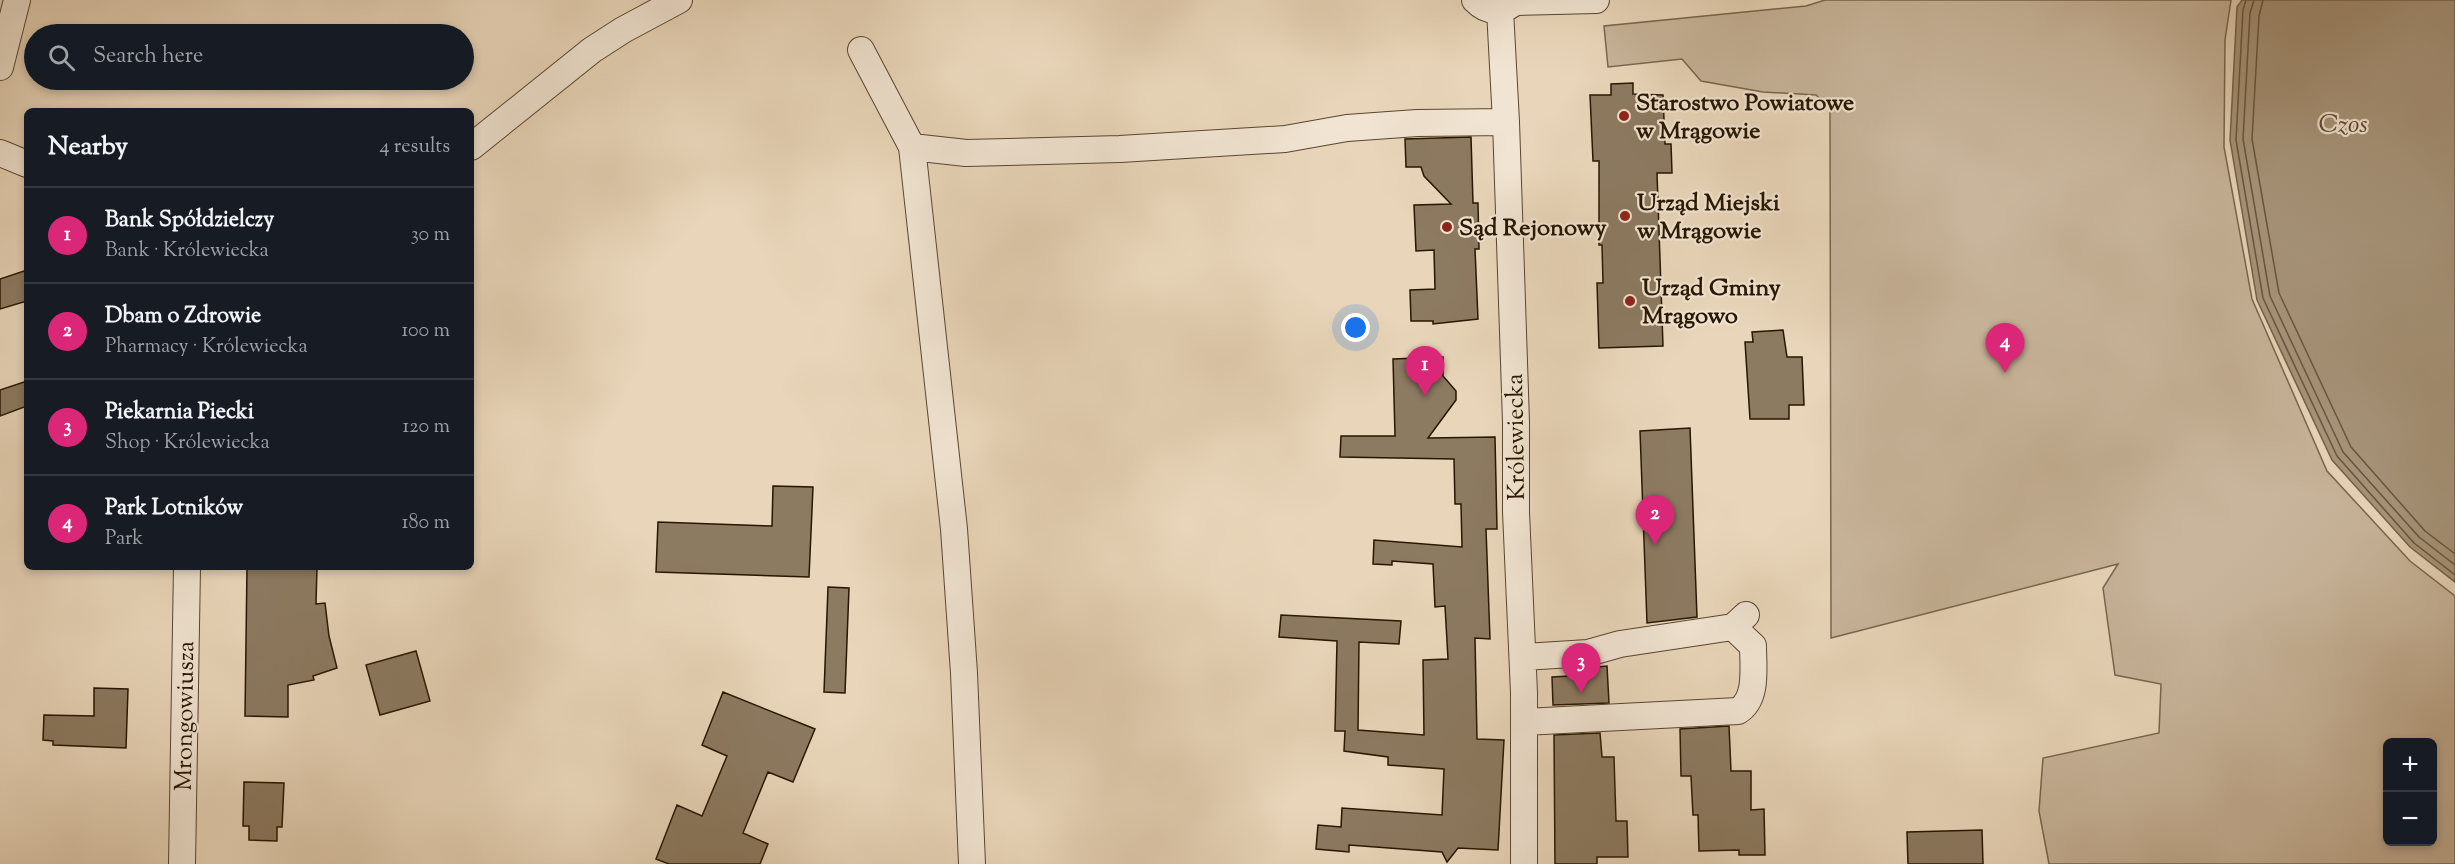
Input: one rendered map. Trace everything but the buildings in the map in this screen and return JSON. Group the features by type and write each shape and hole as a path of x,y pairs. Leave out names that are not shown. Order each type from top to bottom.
{"street":[{"path":"0,67 16,0"},
{"path":"474,145 592,50 623,30 679,0"},
{"path":"1465,0 1475,0 1491,10 1596,0"},
{"name":"Królewiecka","path":"1513,9 1506,122 1516,422 1516,512 1523,657 1524,864"},
{"path":"861,50 912,147 954,530 964,673 972,864"},
{"path":"912,147 966,153 1120,149 1285,140 1347,128 1418,123 1506,122"},
{"path":"0,153 24,163"},
{"name":"Mrongowiusza","path":"182,864 187,570"},
{"path":"1523,657 1588,652 1739,621 1754,646 1750,698 1746,706 1738,711 1524,722"}],"shaded area":[{"path":"1825,0 2231,0 2225,40 2224,147 2252,299 2327,471 2410,561 2455,596 2455,864 2049,864 2039,811 2043,758 2159,733 2161,684 2115,675 2103,588 2118,564 1831,638 1830,108 1816,95 1763,92 1701,81 1682,59 1608,67 1604,26 1806,6"}],"water":[{"name":"Czos","path":"2242,0 2455,0 2455,582 2410,547 2332,460 2257,300 2230,140 2237,7"}],"place":[{"name":"Starostwo Powiatowe w Mrągowie","path":"1624,116"},
{"name":"Urząd Miejski w Mrągowie","path":"1625,216"},
{"name":"Sąd Rejonowy","path":"1447,227"},
{"name":"Urząd Gminy Mrągowo","path":"1630,301"},
{"name":"Park Lotników","path":"2005,373"},
{"name":"Bank Spółdzielczy","path":"1425,396"},
{"name":"Dbam o Zdrowie","path":"1655,545"},
{"name":"Piekarnia Piecki","path":"1581,693"}]}
